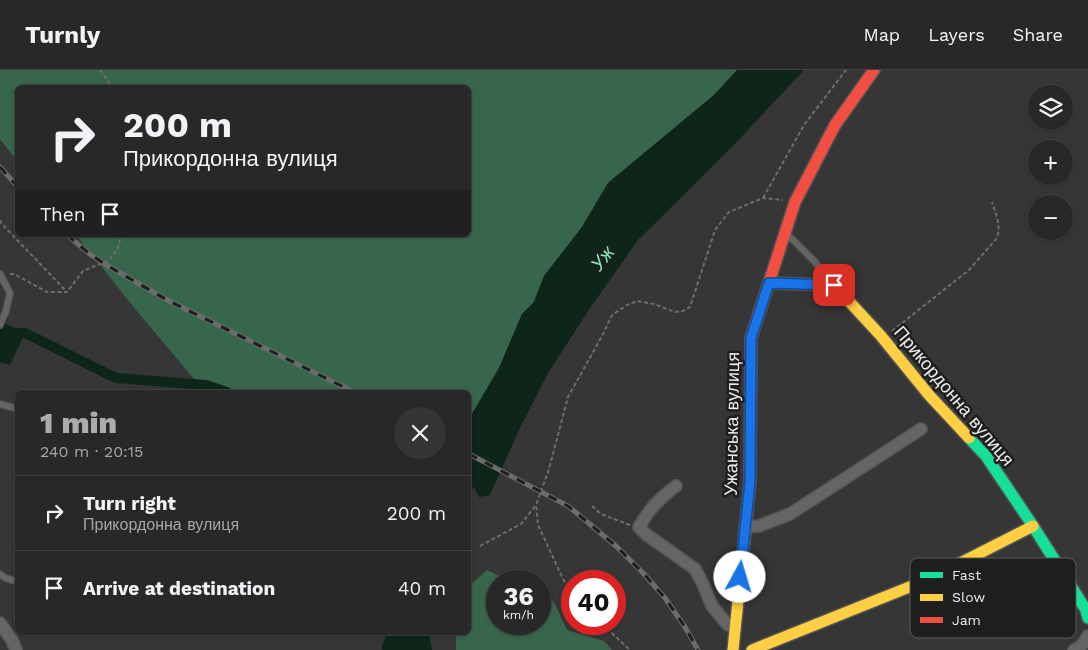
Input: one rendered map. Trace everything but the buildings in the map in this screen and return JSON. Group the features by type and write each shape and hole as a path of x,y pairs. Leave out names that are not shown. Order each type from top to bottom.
{"street":[{"name":"Ужанська вулиця","path":"733,650 750,482 751,338 796,202 835,125 874,70"},
{"path":"769,283 834,285"},
{"name":"Прикордонна вулиця","path":"834,285 881,336 929,395 986,456 1053,558"},
{"path":"745,527 759,526 790,514 921,429"},
{"path":"676,486 657,501 646,514 639,527 695,569 712,606 728,625 735,627"},
{"path":"970,558 1033,526"},
{"path":"752,650 910,587"},
{"name":"Прикордонна вулиця","path":"1076,594 1086,610 1088,618"},
{"path":"0,623 12,640 16,650"},
{"path":"1074,650 1078,649 1088,636"}],"lane":[{"path":"785,232 814,261 834,285"},
{"path":"0,325 6,311 10,293 1,274"},
{"path":"0,404 15,408"},
{"path":"2,577 15,581"}],"path":[{"path":"100,70 112,85"},
{"path":"764,198 804,125 846,70"},
{"path":"480,546 520,524 536,505 549,469 568,397 612,315 627,304 637,301 654,304 675,312 683,311 690,307 715,230 728,212 764,198 796,202"},
{"path":"881,336 891,332 968,270 997,238 999,226 992,202"},
{"path":"0,220 67,292"},
{"path":"67,292 82,271 109,260 118,249 120,237"},
{"path":"1,274 14,274 46,292 67,292"},
{"path":"536,505 538,525 561,574"},
{"path":"592,506 601,514 639,527"},
{"path":"614,635 630,650"}],"green space":[{"path":"0,70 737,70 714,95 608,183 582,227 544,276 534,302 522,314 499,368 471,416 471,390 203,390 78,237 471,237 471,85 15,85 15,158 0,139"},
{"path":"486,571 486,635 551,635 551,600 554,602 561,617 561,635 584,635 604,641 612,650 456,650 457,635 471,635 471,584"}],"water":[{"name":"Уж","path":"737,70 804,70 730,149 638,240 588,311 548,373 519,430 490,495 479,497 474,487 471,491 471,416 499,368 522,314 534,302 544,276 582,227 608,183 714,95"},
{"path":"0,314 8,317 6,324 25,333 10,365 0,362"},
{"path":"386,635 429,635 432,650 382,650"}],"waterway":[{"path":"0,334 25,333 116,378 206,385 221,390"}],"railway":[{"path":"0,167 15,184"},
{"path":"69,237 108,266 169,301 350,390"},
{"path":"471,455 568,506 617,547 665,598 698,650"}],"traffic: fast":[{"path":"969,438 986,456 1053,558"},
{"path":"1076,594 1086,610 1088,618"}],"traffic: slow":[{"path":"769,283 834,285 881,336 929,395 969,438"},
{"path":"733,650 750,482 751,338 763,301"},
{"path":"970,558 1033,526"},
{"path":"752,650 910,587"}],"traffic: jam":[{"path":"763,301 795,202 835,125 874,70"}],"route":[{"path":"740,577 750,482 751,338 769,283 834,285"}]}
